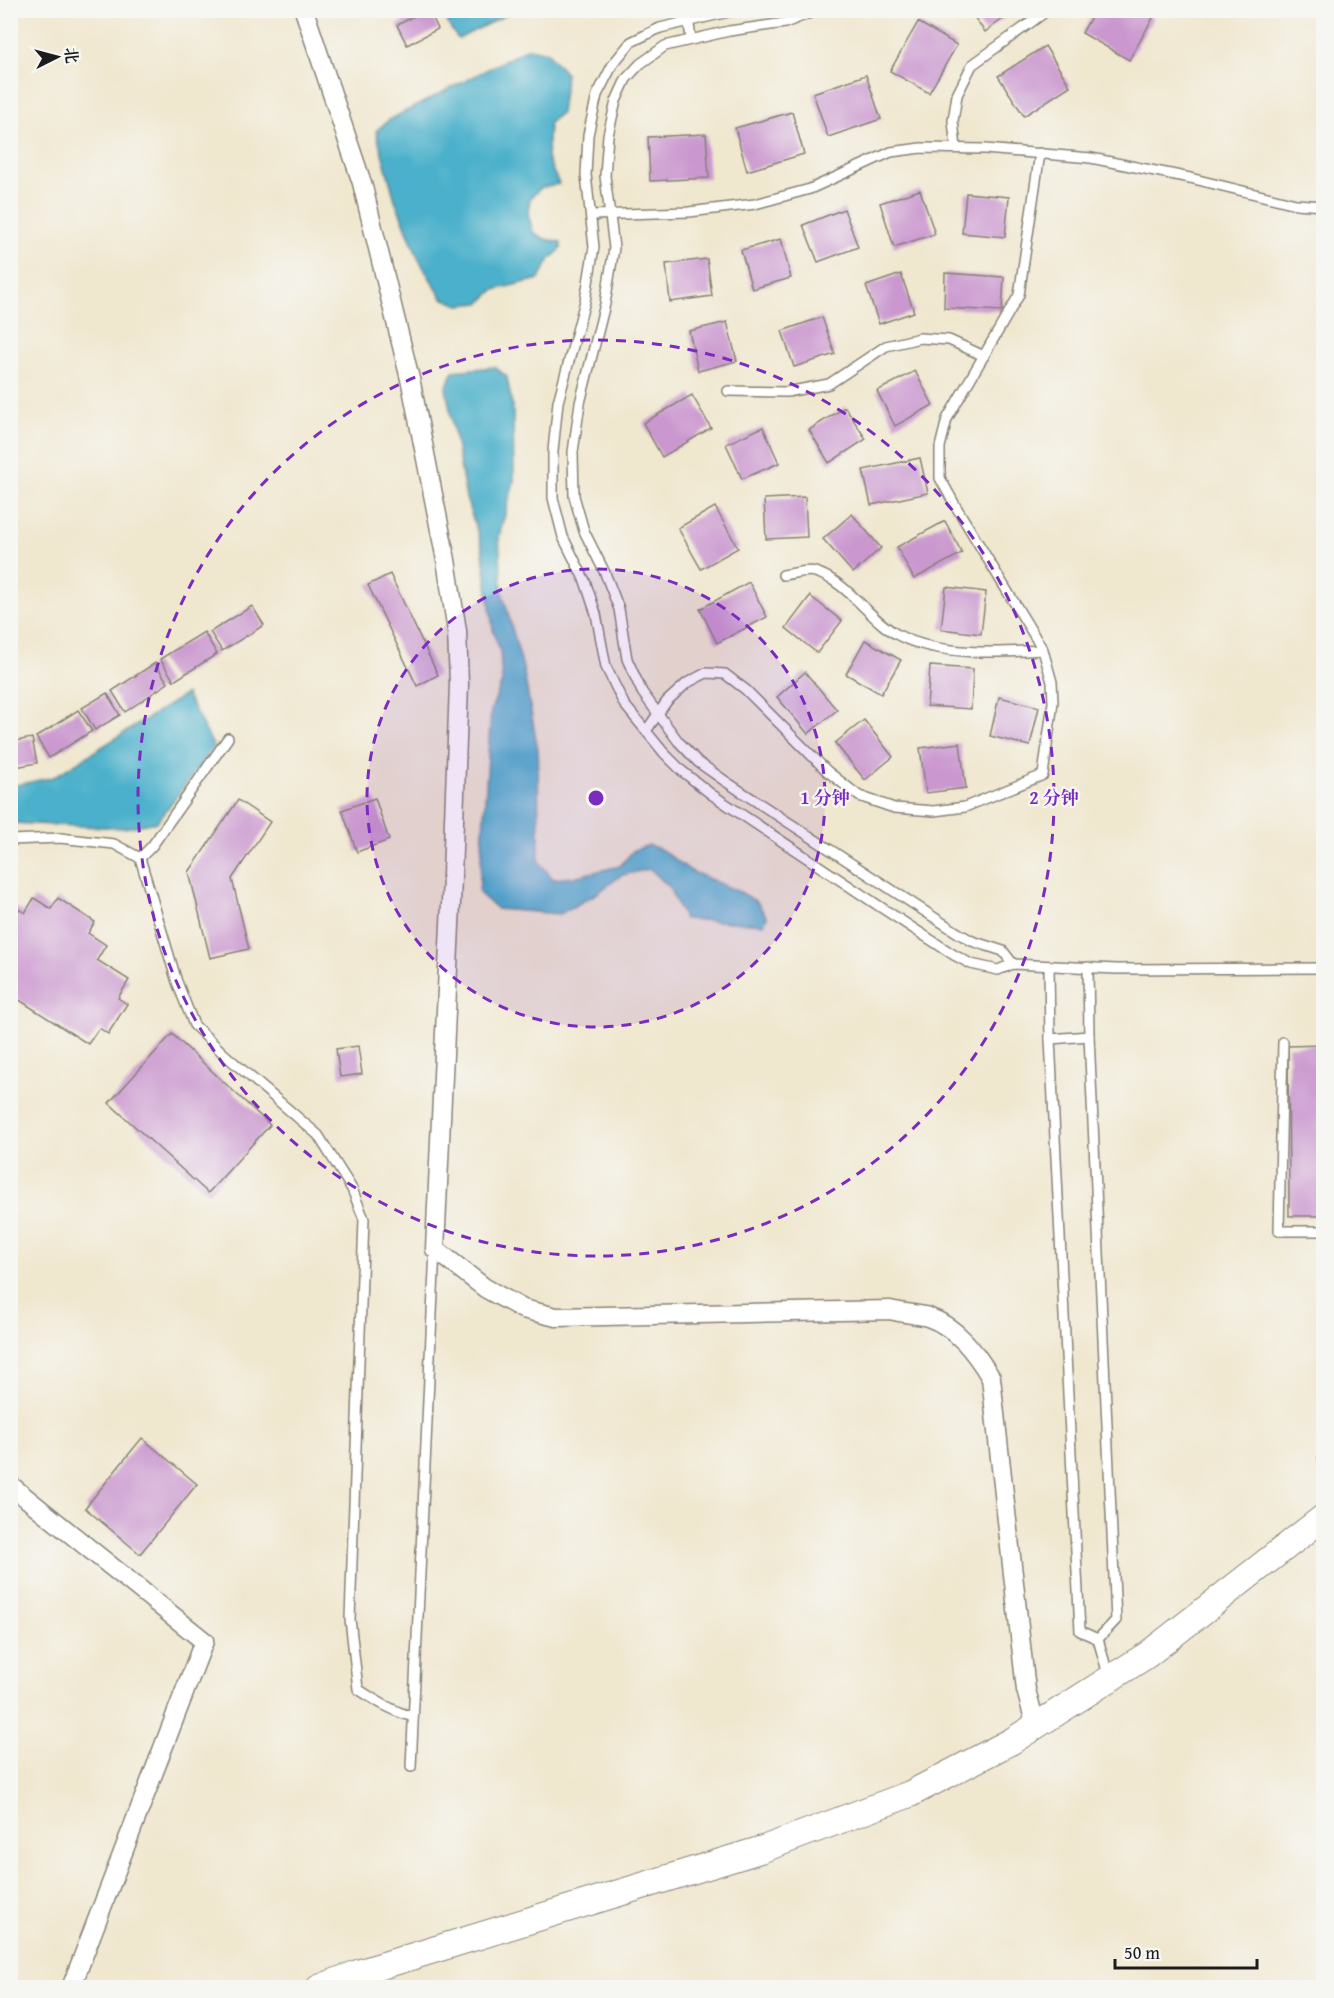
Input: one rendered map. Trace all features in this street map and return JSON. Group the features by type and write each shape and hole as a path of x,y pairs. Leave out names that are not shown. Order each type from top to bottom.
{"main road":[{"path":"320,1988 358,1973 763,1850 910,1794 1012,1741 1147,1655 1323,1517"}],"street":[{"path":"304,10 362,183 409,372 446,560 457,631 459,684 435,1249 485,1288 523,1309 556,1317 890,1310 928,1317 951,1328 979,1357 991,1378 1026,1690 1036,1726"},
{"path":"10,1485 204,1641 72,1988"}],"lane":[{"path":"687,10 691,39"},
{"path":"737,10 660,28 631,42 613,64 597,95 588,135 586,175 594,247 558,402 553,451 553,498 563,537 585,581 596,614 606,668 624,704 682,771 711,794 954,956 971,964 998,970 1014,964 1088,968 1323,968"},
{"path":"818,10 785,23 729,31 664,45 640,64 626,79 616,101 608,135 604,176 614,248 605,304 580,403 573,452 574,496 584,531 605,573 618,609 627,659 642,692 678,741 698,762 725,781 958,933 972,941 1003,951 1014,964"},
{"path":"956,148 953,121 957,95 972,65 1048,10"},
{"path":"592,215 689,212 755,204 810,189 891,152 921,147 1091,158 1190,178 1296,204 1323,206"},
{"path":"646,731 667,701 687,682 706,673 725,674 746,690 827,771 859,796 894,808 934,811 965,807 1043,775 1053,702 1052,682 1043,650 940,478 940,447 947,420 1019,295 1040,153"},
{"path":"728,391 787,392 829,384 886,346 920,338 949,340 984,356"},
{"path":"783,575 814,571 841,586 870,615 899,635 929,645 983,653 1043,650"},
{"path":"140,858 152,846 228,738"},
{"path":"10,840 60,838 114,844 140,858 177,982 194,1024 224,1054 318,1135 352,1189 364,1219 350,1619 358,1689 377,1702 413,1717"},
{"path":"1049,966 1050,1038 1080,1631 1098,1640 1109,1679"},
{"path":"1088,968 1089,1036 1116,1620 1098,1640"},
{"path":"1050,1038 1089,1036"},
{"path":"1283,1042 1280,1230 1323,1231"},
{"path":"411,1767 435,1249"}],"water":[{"path":"444,11 511,11 458,39 449,26"},
{"path":"529,48 547,52 566,74 561,113 549,123 547,158 559,184 541,188 530,198 528,214 533,232 545,239 561,242 561,249 550,259 539,279 494,290 480,303 459,305 442,298 419,260 395,200 376,131 389,120"},
{"path":"495,367 507,377 513,411 514,482 499,536 502,591 523,668 538,750 539,862 553,879 573,877 620,866 634,850 649,845 662,850 691,871 757,902 767,917 764,924 684,919 669,887 650,869 622,875 596,894 560,914 497,909 479,893 491,710 502,682 500,651 493,630 482,546 466,498 446,388 453,371"},
{"path":"186,694 214,747 157,822 124,828 11,823 11,786 54,777"}],"building":[{"path":"429,10 438,29 407,45 397,25"},
{"path":"969,10 1015,10 985,32"},
{"path":"1095,10 1140,10 1153,18 1129,60 1082,33"},
{"path":"918,22 957,45 929,93 890,71"},
{"path":"1045,46 1070,86 1024,116 998,76"},
{"path":"866,75 881,119 828,137 813,93"},
{"path":"792,112 804,154 747,171 735,128"},
{"path":"706,134 709,178 650,181 648,137"},
{"path":"920,190 935,234 894,247 880,203"},
{"path":"966,193 1009,197 1005,237 962,233"},
{"path":"844,209 858,247 818,262 803,225"},
{"path":"781,239 791,278 752,289 741,250"},
{"path":"707,259 712,296 670,302 666,264"},
{"path":"945,273 1004,277 1002,311 944,308"},
{"path":"901,274 914,312 879,324 866,286"},
{"path":"822,317 835,354 794,367 782,331"},
{"path":"727,322 737,361 698,371 689,331"},
{"path":"915,371 933,405 895,426 877,391"},
{"path":"692,395 711,428 662,457 643,423"},
{"path":"845,407 866,439 829,463 809,430"},
{"path":"763,427 779,463 742,479 726,444"},
{"path":"920,458 928,493 871,505 863,470"},
{"path":"805,497 807,537 766,539 764,499"},
{"path":"715,507 738,548 701,569 678,528"},
{"path":"852,514 881,548 853,573 823,539"},
{"path":"945,521 962,553 914,579 897,547"},
{"path":"390,574 438,675 417,686 368,585"},
{"path":"749,582 767,617 717,643 700,609"},
{"path":"946,587 986,592 981,634 941,629"},
{"path":"810,596 842,621 817,653 786,628"},
{"path":"252,606 264,625 222,651 210,632"},
{"path":"204,632 217,654 174,681 160,659"},
{"path":"865,640 901,660 881,694 846,674"},
{"path":"155,663 168,683 125,712 112,691"},
{"path":"930,666 973,669 971,709 927,706"},
{"path":"805,672 837,710 808,734 777,697"},
{"path":"107,693 120,715 95,730 82,708"},
{"path":"999,697 1039,707 1030,746 990,736"},
{"path":"78,710 92,731 49,758 36,737"},
{"path":"864,720 893,757 865,780 835,743"},
{"path":"32,738 37,763 10,768 10,742"},
{"path":"960,743 966,788 926,793 920,748"},
{"path":"375,798 389,840 357,852 342,810"},
{"path":"238,800 270,822 232,879 249,949 210,958 189,872"},
{"path":"34,898 51,909 58,898 95,922 88,933 106,945 97,960 129,980 118,998 127,1004 108,1034 99,1028 88,1044 10,994 10,904 25,913"},
{"path":"172,1034 270,1125 208,1193 109,1103"},
{"path":"1324,1045 1324,1216 1289,1216 1288,1046"},
{"path":"358,1046 362,1074 340,1077 336,1049"},
{"path":"142,1438 197,1484 140,1554 85,1508"}]}
